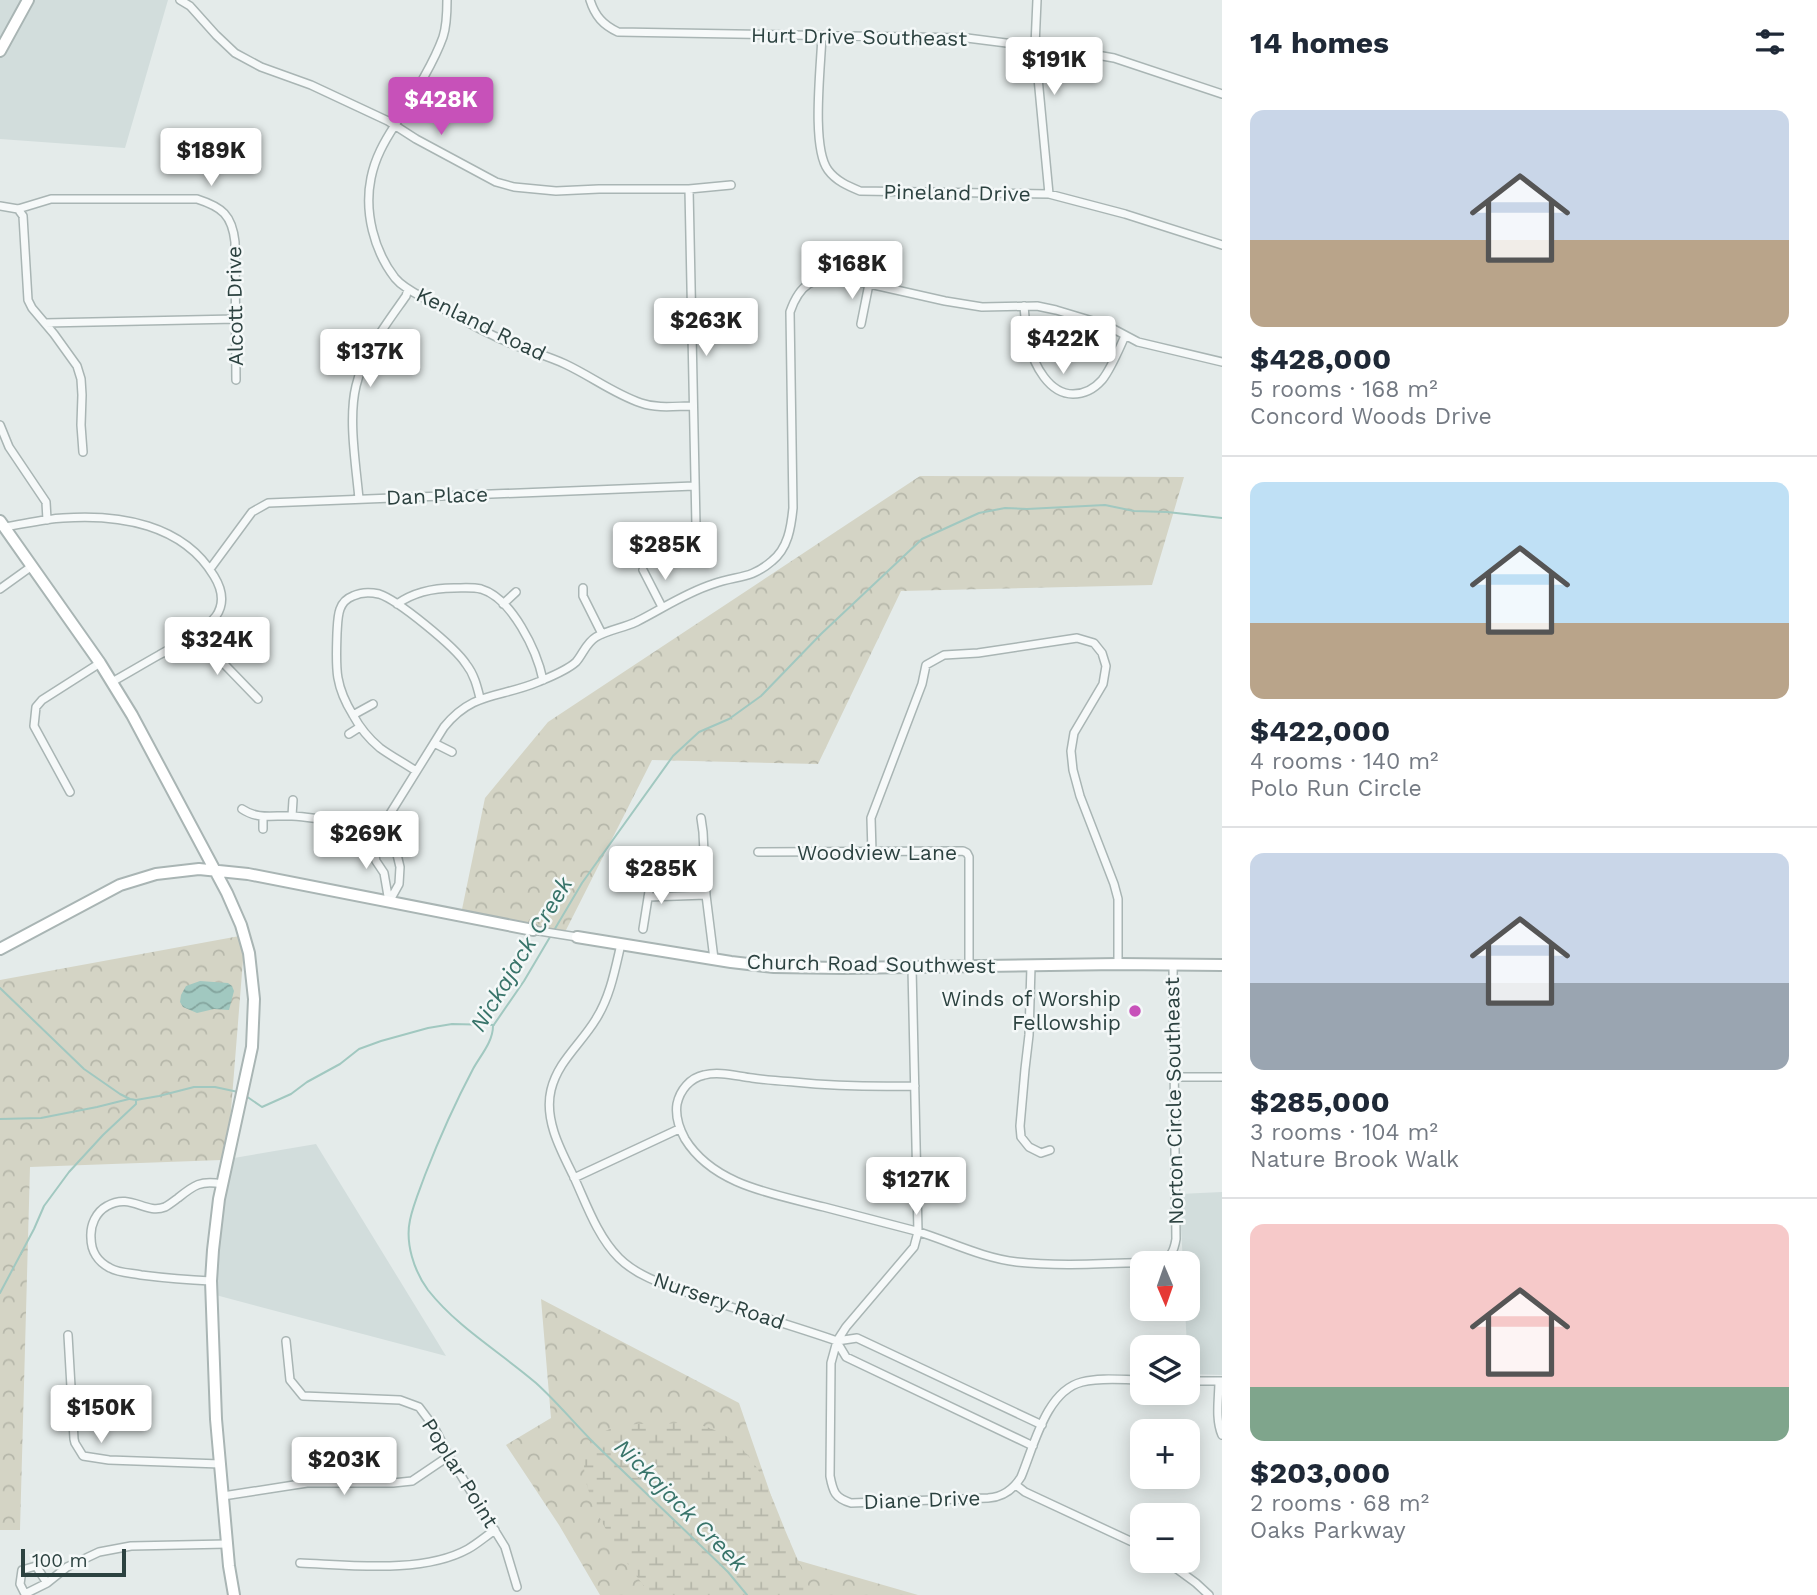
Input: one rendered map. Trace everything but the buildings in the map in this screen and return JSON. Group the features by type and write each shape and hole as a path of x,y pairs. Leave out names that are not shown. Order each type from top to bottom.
{"street":[{"path":"0,51 27,0"},
{"path":"180,0 192,3 235,53 261,67 312,85 343,100 496,182 514,187 556,191 689,189 731,185"},
{"name":"Kenland Road","path":"447,0 443,37 377,156 370,180 371,225 385,263 397,281 465,322 566,365 615,392 659,407 693,406"},
{"name":"Hurt Drive Southeast","path":"590,0 600,21 618,32 967,38 1114,58 1222,94"},
{"path":"1037,0 1035,46 1049,194"},
{"name":"Pineland Drive","path":"822,35 819,122 821,155 834,177 860,191 1049,194 1125,214 1222,245"},
{"path":"689,189 696,526"},
{"name":"Alcott Drive","path":"0,206 18,209 51,199 197,199 222,209 233,232 236,380"},
{"path":"18,209 23,216 28,300 77,366 81,379 83,452"},
{"path":"243,809 250,815 263,817 292,816 360,825 375,824 388,817 451,718 468,704 543,680 568,668 591,640 602,634 638,621 690,592 717,582 748,576 774,560 790,534 793,508 790,312 799,292 815,280 843,278 982,307 1037,306 1106,325 1138,342 1222,362"},
{"path":"861,324 869,284"},
{"path":"359,499 352,413 356,386 377,338 408,289"},
{"path":"1024,306 1028,343 1033,358 1042,374 1060,391 1070,394 1089,391 1102,379 1125,336"},
{"path":"45,323 236,319"},
{"path":"0,425 9,447 46,502 47,520"},
{"name":"Dan Place","path":"210,569 252,512 268,503 694,486"},
{"path":"2,524 62,517 124,520 163,530 183,542 210,569 219,586 222,600 217,614 197,635 113,682"},
{"path":"2,524 113,682 215,870 238,917 246,942 253,985 252,1047 222,1184 211,1281 213,1367 220,1464 234,1595"},
{"path":"0,589 32,566"},
{"path":"643,570 662,607"},
{"path":"583,588 583,596 602,634"},
{"path":"397,604 428,590 481,589 496,597 524,631 535,650 543,680"},
{"path":"416,771 378,746 360,727 346,705 337,678 336,664 340,608 343,603 353,595 368,592 384,596 405,608 459,654 472,674 480,698"},
{"path":"503,604 516,592"},
{"path":"197,635 258,699"},
{"path":"872,852 871,818 922,684 926,665 944,655 978,653 1077,638 1094,643 1102,653 1106,666 1103,684 1074,733 1071,751 1080,796 1118,900 1118,964"},
{"path":"70,792 34,726 36,707 42,699 100,663"},
{"path":"352,715 373,704"},
{"path":"349,734 360,727"},
{"path":"434,743 452,752"},
{"path":"292,816 293,800"},
{"path":"263,817 263,829"},
{"path":"388,817 400,867 399,884 389,902"},
{"path":"701,818 713,959"},
{"path":"332,837 335,822"},
{"path":"375,824 378,842 374,851 376,861 384,873 389,902"},
{"path":"378,842 395,842"},
{"name":"Woodview Lane","path":"758,852 957,850 968,853 969,966"},
{"name":"Church Road Southwest","path":"0,949 120,884 183,870 215,870 248,874 533,930 774,967 1222,965"},
{"path":"643,929 651,879"},
{"path":"648,897 706,895"},
{"name":"Nursery Road","path":"621,944 605,1004 558,1069 548,1104 561,1151 606,1244 621,1261 641,1274 669,1286 836,1341"},
{"name":"Norton Circle Southeast","path":"679,1129 704,1162 738,1182 794,1200 918,1232 998,1259 1053,1264 1160,1262 1173,1252 1176,1240 1173,965"},
{"path":"1031,966 1031,1006 1024,1069 1021,1137 1029,1147 1041,1153 1050,1150"},
{"path":"836,1341 914,1247 918,1232 912,968"},
{"path":"574,1178 679,1129 677,1108 680,1094 694,1078 725,1074 797,1083 915,1086"},
{"path":"1174,1077 1222,1077"},
{"path":"211,1281 168,1278 116,1271 106,1267 93,1251 91,1230 94,1220 108,1205 128,1201 155,1209 165,1207 195,1185 204,1182 222,1184"},
{"path":"68,1335 74,1439 83,1456 109,1460 220,1464"},
{"path":"836,1341 858,1338 1042,1425"},
{"name":"Poplar Point","path":"285,1341 290,1380 303,1396 400,1400 419,1407 434,1427 505,1547 517,1587"},
{"path":"836,1341 846,1357 1033,1446"},
{"name":"Diane Drive","path":"836,1341 831,1363 830,1476 836,1496 850,1503 988,1498 1002,1496 1016,1485"},
{"path":"1130,1380 1084,1381 1072,1385 1059,1395 1049,1409 1016,1485 1025,1492 1130,1541"},
{"path":"1200,1381 1220,1381 1218,1417 1222,1435"},
{"path":"223,1496 307,1483 412,1481 449,1456"},
{"path":"300,1563 371,1566 426,1563 468,1549 495,1530"},
{"path":"47,1583 36,1566 22,1570 20,1584 25,1594 47,1583 67,1567 99,1552 131,1546 227,1544"},
{"path":"1181,1573 1209,1595"}],"shaded area":[{"path":"0,0 168,0 125,148 0,139"},
{"path":"316,1144 446,1356 212,1294 222,1160"},
{"path":"1222,1192 1222,1375 1200,1374 1200,1335 1186,1335 1186,1321 1200,1321 1200,1251 1182,1251 1179,1194"}],"green space":[{"path":"920,476 1184,477 1152,585 901,591 818,764 652,760 564,934 460,919 485,798 548,722"},
{"path":"245,935 228,1148 222,1160 30,1167 20,1530 0,1530 0,980"},
{"path":"541,1299 739,1403 793,1559 918,1595 600,1595 559,1525 506,1445 551,1418"},
{"path":"685,1422 725,1435 751,1460 770,1492 812,1595 651,1595 626,1562 598,1515 589,1491 584,1468 587,1449 600,1434 620,1426"}],"water":[{"path":"200,981 228,983 232,986 234,991 229,1010 214,1009 197,1013 183,1007 180,1002 181,995 186,986"}],"waterway":[{"name":"Nickajack Creek","path":"553,932 582,883 673,756 699,732 729,719 761,696 821,634 922,539 979,513 1005,508 1105,505 1134,511 1222,518"},
{"name":"Nickajack Creek","path":"550,937 493,1026 489,1043 466,1082 442,1135 411,1214 409,1238 412,1256 423,1282 440,1304 544,1390 595,1444 728,1572 747,1595"},
{"path":"0,988 84,1069 130,1099 159,1096 194,1087 215,1087 238,1092"},
{"path":"246,1096 262,1107 291,1094 359,1049 381,1041 452,1024 494,1025"},
{"path":"0,1119 41,1118 129,1099"},
{"path":"0,1293 44,1206 69,1172 136,1101"}],"place":[{"name":"Winds of Worship Fellowship","path":"1135,1011"}]}
